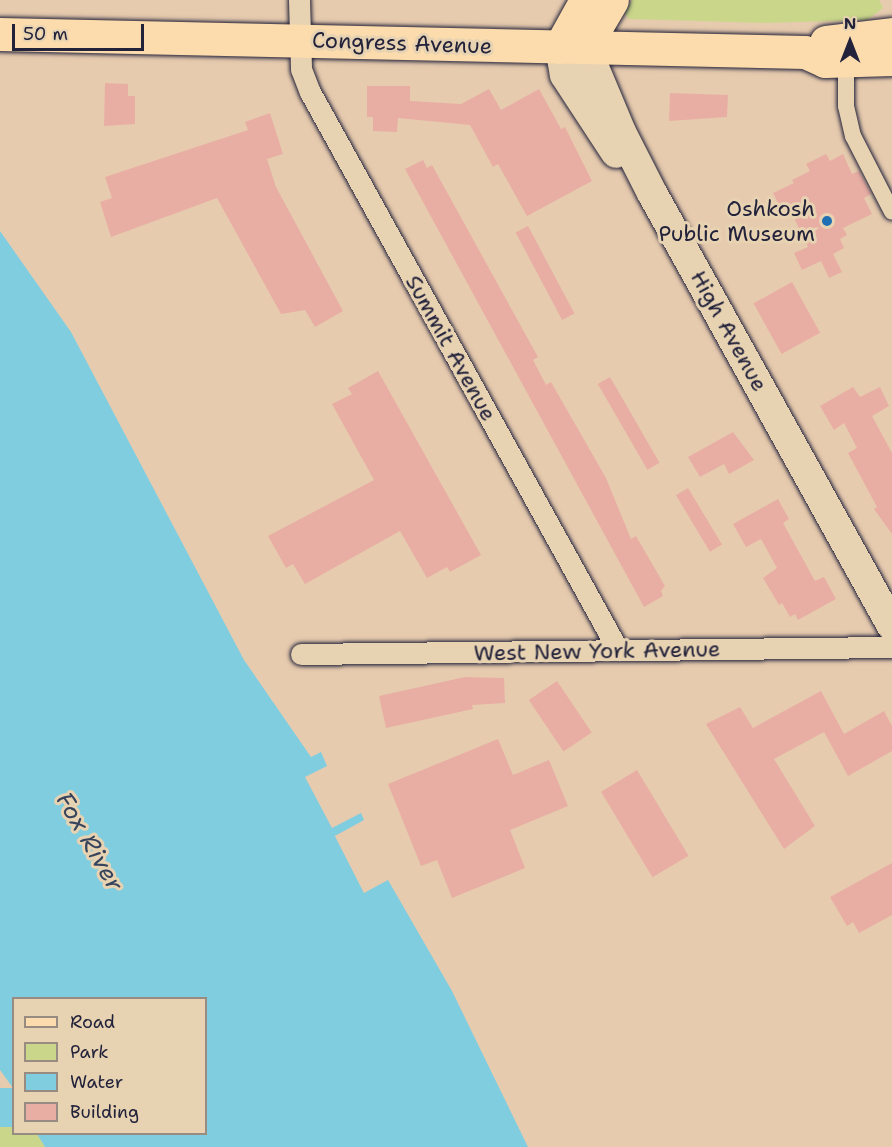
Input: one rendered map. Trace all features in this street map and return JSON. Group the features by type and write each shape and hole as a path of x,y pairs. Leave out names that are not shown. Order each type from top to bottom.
{"main road":[{"path":"573,47 586,0"},
{"path":"573,47 612,0"},
{"name":"Congress Avenue","path":"0,34 805,52 825,61 892,59"},
{"name":"Congress Avenue","path":"805,52 829,41 892,34"},
{"name":"High Avenue","path":"573,47 892,626"}],"street":[{"name":"Summit Avenue","path":"299,0 301,69 310,92 618,650"},
{"path":"846,75 846,106 853,136 892,212"},
{"name":"West New York Avenue","path":"302,654 892,647"}],"green space":[{"path":"632,0 879,0 883,8 867,20 765,23 629,19 624,12"},
{"path":"0,1126 12,1127 12,1135 38,1135 45,1147 0,1147"}],"water":[{"name":"Fox River","path":"0,231 71,332 244,660 311,757 321,752 327,766 305,777 332,828 361,813 364,820 335,836 364,892 388,880 452,991 528,1147 45,1147 38,1135 207,1135 207,997 12,997 12,1087 0,1070"},
{"path":"0,1088 12,1088 12,1127 0,1127"}],"pier":[{"path":"357,825 339,837 365,888 384,879 386,881 364,893 335,836"}],"building":[{"path":"105,83 128,84 128,96 135,96 135,124 104,126"},
{"path":"367,86 410,86 410,101 461,104 489,89 501,110 539,89 561,129 565,127 592,181 527,216 498,164 493,167 470,125 398,118 397,132 373,131 373,117 367,117"},
{"path":"670,93 728,95 727,117 669,121"},
{"path":"270,113 283,154 267,159 276,187 343,311 315,327 305,310 281,314 217,198 111,237 100,202 112,198 105,177 248,130 245,122"},
{"name":"Oshkosh Public Museum","path":"826,154 830,161 843,154 852,174 859,171 871,194 864,198 872,214 843,228 847,235 840,239 844,248 833,254 842,272 829,278 821,261 802,270 794,253 808,247 789,207 782,211 773,193 794,183 792,180 810,171 806,164"},
{"path":"423,160 427,168 432,165 538,357 533,360 546,385 551,382 606,478 631,539 636,536 665,586 661,591 663,596 644,607 405,169"},
{"path":"528,226 574,313 562,320 516,233"},
{"path":"792,282 820,333 782,354 754,303"},
{"path":"378,371 481,555 450,572 447,567 427,578 400,531 305,584 293,564 286,568 268,536 374,480 332,404 352,394 348,388"},
{"path":"610,377 660,463 647,470 598,384"},
{"path":"853,387 860,397 880,387 889,406 872,416 892,453 892,534 874,509 877,507 848,453 857,448 844,423 834,430 820,406"},
{"path":"733,432 754,460 729,474 724,464 700,477 688,457"},
{"path":"688,488 722,545 710,552 676,495"},
{"path":"778,499 789,519 783,523 815,581 824,577 836,599 798,620 795,614 790,617 782,603 779,605 763,578 777,568 761,539 746,547 733,524"},
{"path":"465,677 504,678 505,703 472,705 473,709 386,728 379,696"},
{"path":"557,681 592,732 563,751 529,700"},
{"path":"821,691 844,734 884,711 892,726 892,751 848,776 824,732 774,759 815,826 784,849 706,724 740,707 753,728"},
{"path":"498,739 513,775 549,760 568,806 510,830 525,868 452,898 437,860 421,866 388,784"},
{"path":"637,770 689,856 653,877 601,792"},
{"path":"892,863 892,915 859,933 853,922 847,926 830,897"}],"place":[{"name":"Oshkosh Public Museum","path":"827,221"}]}
